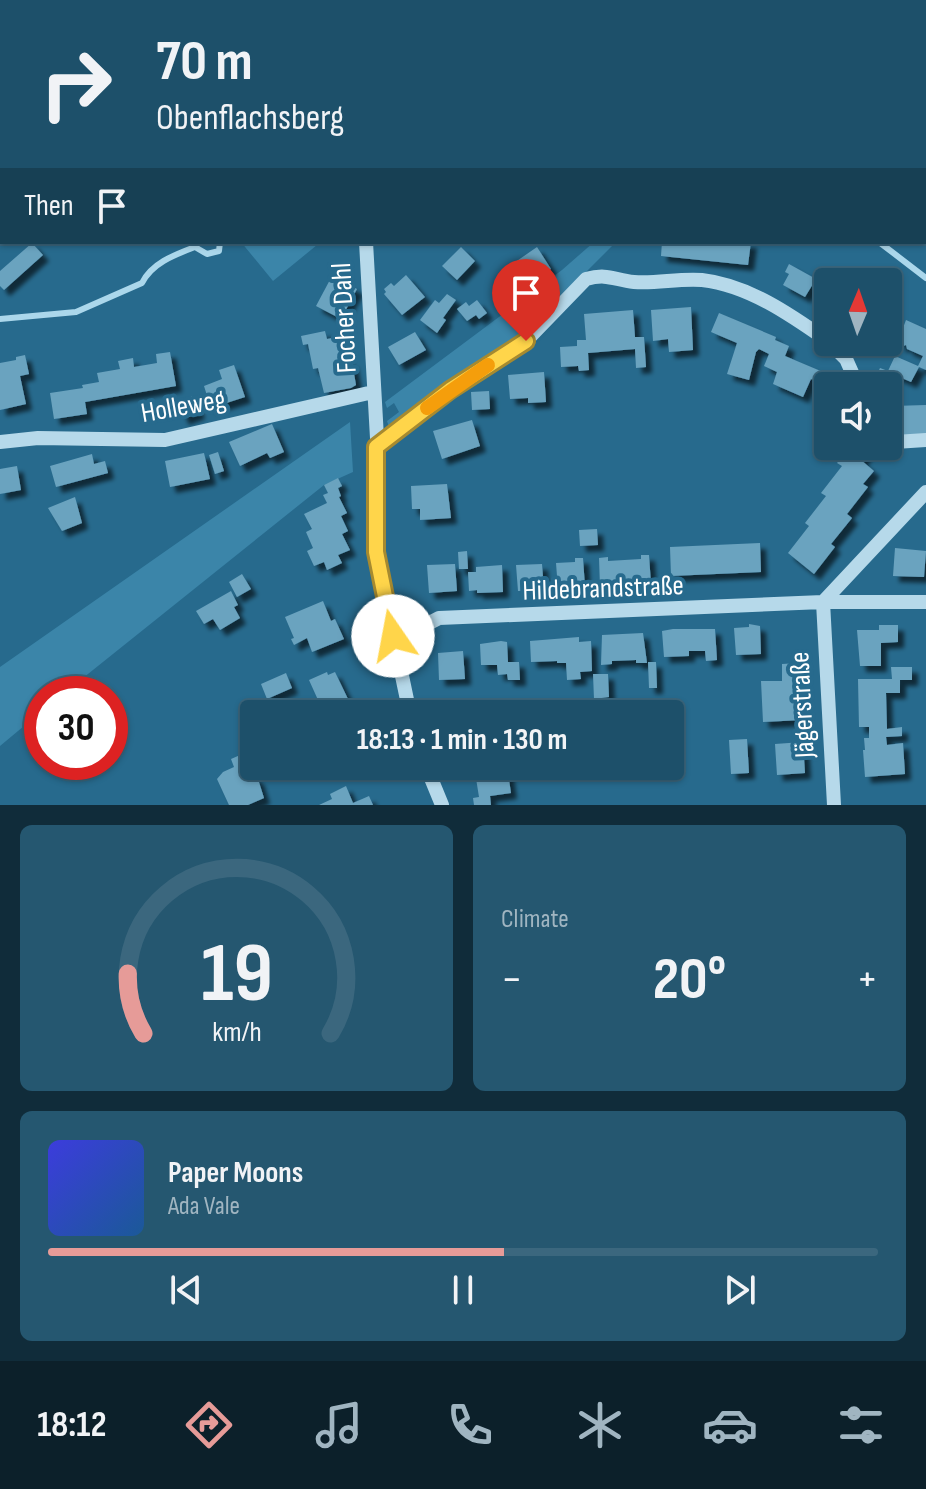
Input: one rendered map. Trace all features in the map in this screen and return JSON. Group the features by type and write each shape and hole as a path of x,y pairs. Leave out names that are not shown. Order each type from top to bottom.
{"street":[{"name":"Focher Dahl","path":"366,244 376,447 376,552 407,700"},
{"path":"376,447 450,390 526,341 572,283 586,279 606,275 634,282 702,280 742,289 814,332"},
{"name":"Holleweg","path":"0,442 38,438 165,440 373,392"},
{"path":"902,442 926,440"},
{"path":"823,602 926,492"},
{"name":"Hildebrandstraße","path":"396,650 410,633 439,618 823,602 926,602"},
{"name":"Jägerstraße","path":"823,602 834,805"},
{"path":"432,780 442,805"}],"shaded area":[{"path":"243,244 316,244 317,245 273,281"},
{"path":"592,244 614,244 520,338 390,430 387,421 399,412 394,403 387,408 385,402 562,270"},
{"path":"350,422 353,472 324,485 85,676 24,676 24,726 0,746 0,667"}],"building":[{"path":"31,244 43,255 4,290 0,286 0,271"},
{"path":"662,244 751,244 748,265 661,256"},
{"path":"461,247 475,261 457,280 442,266"},
{"path":"537,247 551,269 524,286 511,265"},
{"path":"789,264 814,278 805,297 783,285 789,274 785,272"},
{"path":"406,275 425,297 402,315 384,294 384,289 391,283 394,286"},
{"path":"332,276 357,289 341,319 316,306"},
{"path":"447,294 456,300 437,333 420,320 435,300 439,303"},
{"path":"477,300 487,313 479,319 476,315 467,321 457,309 466,302 469,306"},
{"path":"691,307 693,350 669,352 668,339 653,341 651,310"},
{"path":"633,310 635,337 644,337 646,367 636,368 635,349 588,353 589,370 579,371 578,366 561,367 560,347 577,346 577,340 586,340 584,314"},
{"path":"719,313 776,337 775,340 789,346 785,356 823,372 814,372 814,380 811,379 803,397 773,384 777,372 764,366 769,354 759,349 749,380 727,374 737,343 711,332"},
{"path":"906,320 926,329 926,370 919,367 911,382 902,378 902,372 878,372 880,368 888,371 895,356 918,366 923,356 907,349 906,345 902,347"},
{"path":"325,331 327,339 343,336 356,385 351,388 324,393 318,368 313,369 308,344 303,345 301,336"},
{"path":"415,332 426,350 399,365 388,347"},
{"path":"170,352 176,386 85,402 87,414 54,419 50,393 99,382 97,373 120,369 118,361 133,358 134,367 157,363 156,354"},
{"path":"25,355 29,374 20,376 26,404 0,410 0,363"},
{"path":"234,365 245,397 211,408 204,386 222,379 219,370"},
{"path":"544,372 546,402 528,403 528,398 510,399 508,375"},
{"path":"489,391 490,409 472,410 471,392"},
{"path":"193,396 199,413 183,419 177,402"},
{"path":"926,405 926,436 902,436 902,406"},
{"path":"472,420 480,446 442,459 433,431"},
{"path":"272,424 284,452 270,458 267,453 240,466 229,442"},
{"path":"218,452 224,471 215,474 209,455"},
{"path":"204,453 210,479 170,487 165,461"},
{"path":"92,454 94,464 105,461 108,473 56,487 50,466"},
{"path":"840,460 861,460 874,471 863,484 868,487 847,514 852,518 831,544 835,547 814,574 788,553 809,526 805,523 826,496 821,493 842,466 837,463"},
{"path":"17,466 21,490 0,494 0,469"},
{"path":"338,478 342,486 338,488 339,497 347,513 341,516 348,531 342,534 350,550 338,555 342,563 327,570 324,562 314,566 307,551 313,548 306,532 312,529 304,514 327,503 323,495 328,493 324,485"},
{"path":"447,484 451,518 420,520 420,509 412,509 411,486"},
{"path":"75,497 82,523 62,531 48,508"},
{"path":"597,529 598,545 580,546 579,530"},
{"path":"760,543 761,572 671,576 670,547"},
{"path":"895,548 926,551 924,577 893,576"},
{"path":"467,551 468,569 459,569 458,552"},
{"path":"641,555 649,555 651,584 600,587 599,558 608,557 608,561 641,559"},
{"path":"575,558 583,558 585,587 558,589 556,563 575,562"},
{"path":"455,564 457,591 429,593 427,565"},
{"path":"542,564 544,590 518,591 516,565"},
{"path":"502,565 503,592 469,591 468,572 476,572 476,567"},
{"path":"242,574 251,589 237,597 229,582"},
{"path":"231,591 240,618 220,630 213,619 204,624 196,611"},
{"path":"323,601 331,621 335,619 344,639 312,652 307,638 294,645 285,617"},
{"path":"749,624 760,626 761,654 736,655 734,628 749,627"},
{"path":"879,625 898,625 898,642 881,643 881,666 860,666 857,630 879,630"},
{"path":"715,629 717,660 706,661 705,651 689,651 689,656 664,657 662,631"},
{"path":"643,633 647,663 612,661 612,664 601,665 602,635"},
{"path":"579,637 579,642 591,641 592,671 580,672 581,679 567,680 566,663 531,662 530,641"},
{"path":"507,642 508,662 519,662 520,680 508,680 507,674 498,675 497,665 481,665 480,644"},
{"path":"463,651 465,679 439,680 438,653"},
{"path":"648,662 656,662 657,688 649,688"},
{"path":"800,663 802,720 763,722 761,681 782,681 782,664"},
{"path":"891,667 912,667 912,680 900,680 900,693 886,693 887,729 902,727 902,736 886,737 887,745 903,743 905,774 865,777 863,750 864,738 869,738 869,727 859,727 858,679 892,679"},
{"path":"335,672 348,699 318,700 309,680"},
{"path":"286,673 292,688 267,699 261,684"},
{"path":"593,674 608,674 609,697 594,699"},
{"path":"747,739 749,773 731,774 729,740"},
{"path":"803,742 805,773 777,775 775,744"},
{"path":"240,755 240,780 258,780 264,798 248,805 229,805 217,779 234,767 231,759"},
{"path":"476,780 509,780 511,793 490,796 491,805 474,805 473,798 479,797"},
{"path":"346,786 353,803 369,796 373,805 319,805 332,799 330,794"}],"waterway":[{"path":"0,319 76,312 142,283 152,270 172,257 195,247 207,254 219,251 220,244"},
{"path":"882,244 926,278"}],"slow traffic":[{"path":"427,408 488,365"}],"route":[{"path":"393,636 376,552 376,447 450,390 526,341"}]}
